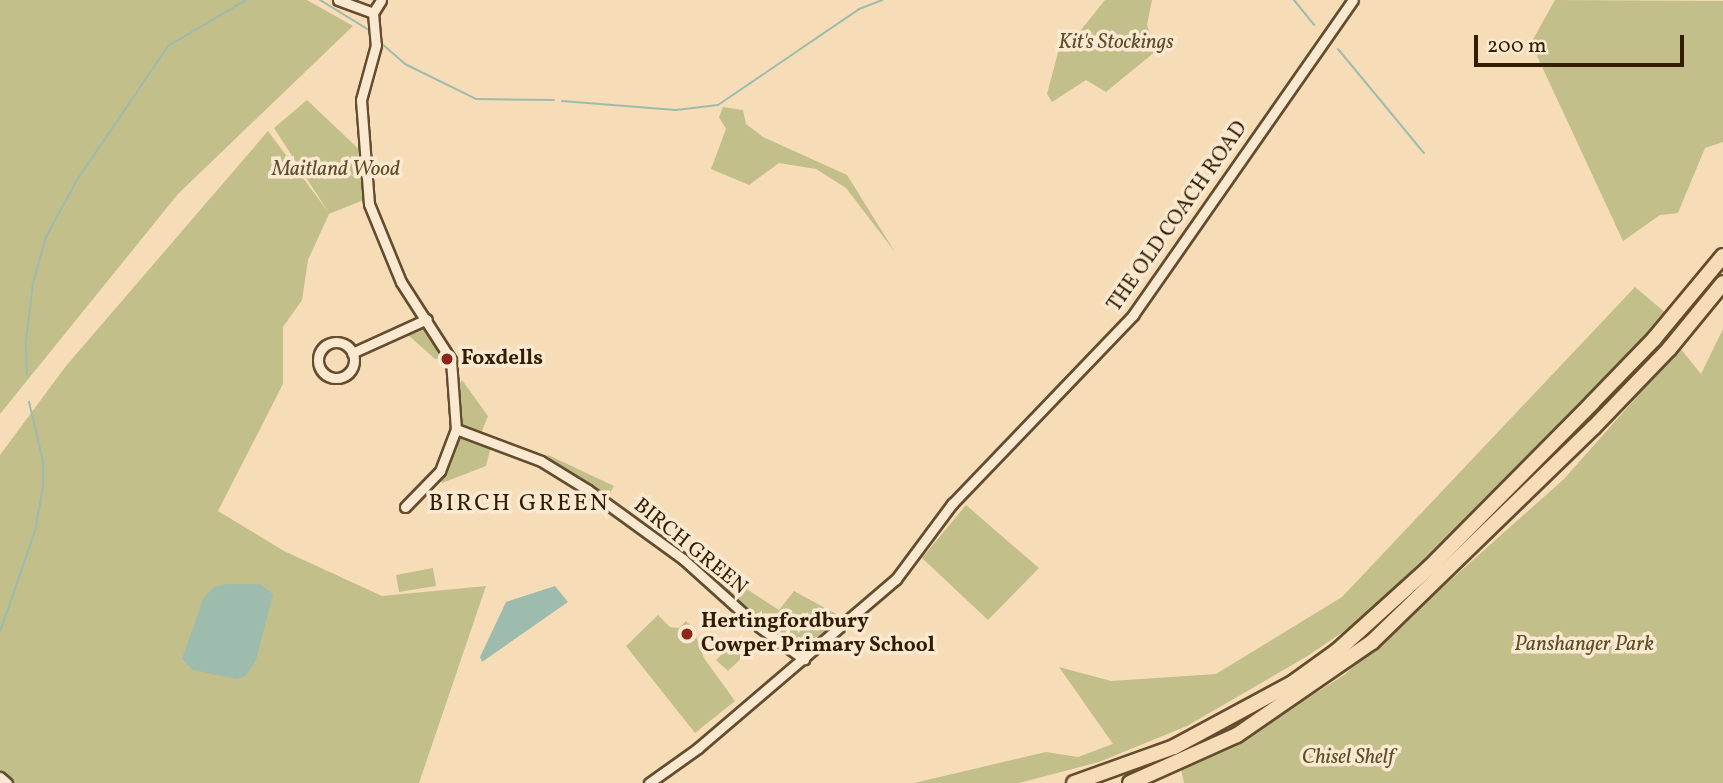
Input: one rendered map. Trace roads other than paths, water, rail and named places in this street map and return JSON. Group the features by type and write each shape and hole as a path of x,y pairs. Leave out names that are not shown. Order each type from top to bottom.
{"highway":[{"path":"1074,783 1174,747 1294,682 1337,651 1429,568 1601,394 1723,256"},
{"path":"1130,783 1211,750 1245,730 1372,642 1602,418 1669,349 1723,283"}],"street":[{"path":"338,0 373,13"},
{"path":"381,0 373,13 376,46 361,100 369,204 401,282 428,319 456,375 452,417 456,429 440,471 405,507"},
{"name":"THE OLD COACH ROAD","path":"649,783 804,659 896,579 956,502 1133,315 1353,0"},
{"path":"352,353 428,319"},
{"path":"341,342 352,353 355,363 348,372 335,378 324,373 318,357 324,347 341,342"},
{"name":"BIRCH GREEN","path":"456,429 541,461 588,490 674,552 754,623 804,659"},
{"path":"0,777 7,783"}],"waterway":[{"path":"27,376 26,341 33,283 46,237 77,180 168,46 246,0"},
{"path":"320,0 372,32"},
{"path":"562,101 676,110 718,105 859,9 882,0"},
{"path":"1294,0 1314,25"},
{"path":"381,43 405,64 476,99 554,100"},
{"path":"1338,49 1424,153"},
{"path":"0,632 35,531 43,487 43,461 29,402"}],"place":[{"name":"Foxdells","path":"447,359"},
{"name":"Hertingfordbury Cowper Primary School","path":"687,634"}],"district":[{"name":"BIRCH GREEN","path":"519,505"}],"park label":[{"name":"Kit's Stockings","path":"1116,43"},
{"name":"Maitland Wood","path":"336,170"},
{"name":"Panshanger Park","path":"1584,645"},
{"name":"Chisel Shelf","path":"1348,758"}]}
